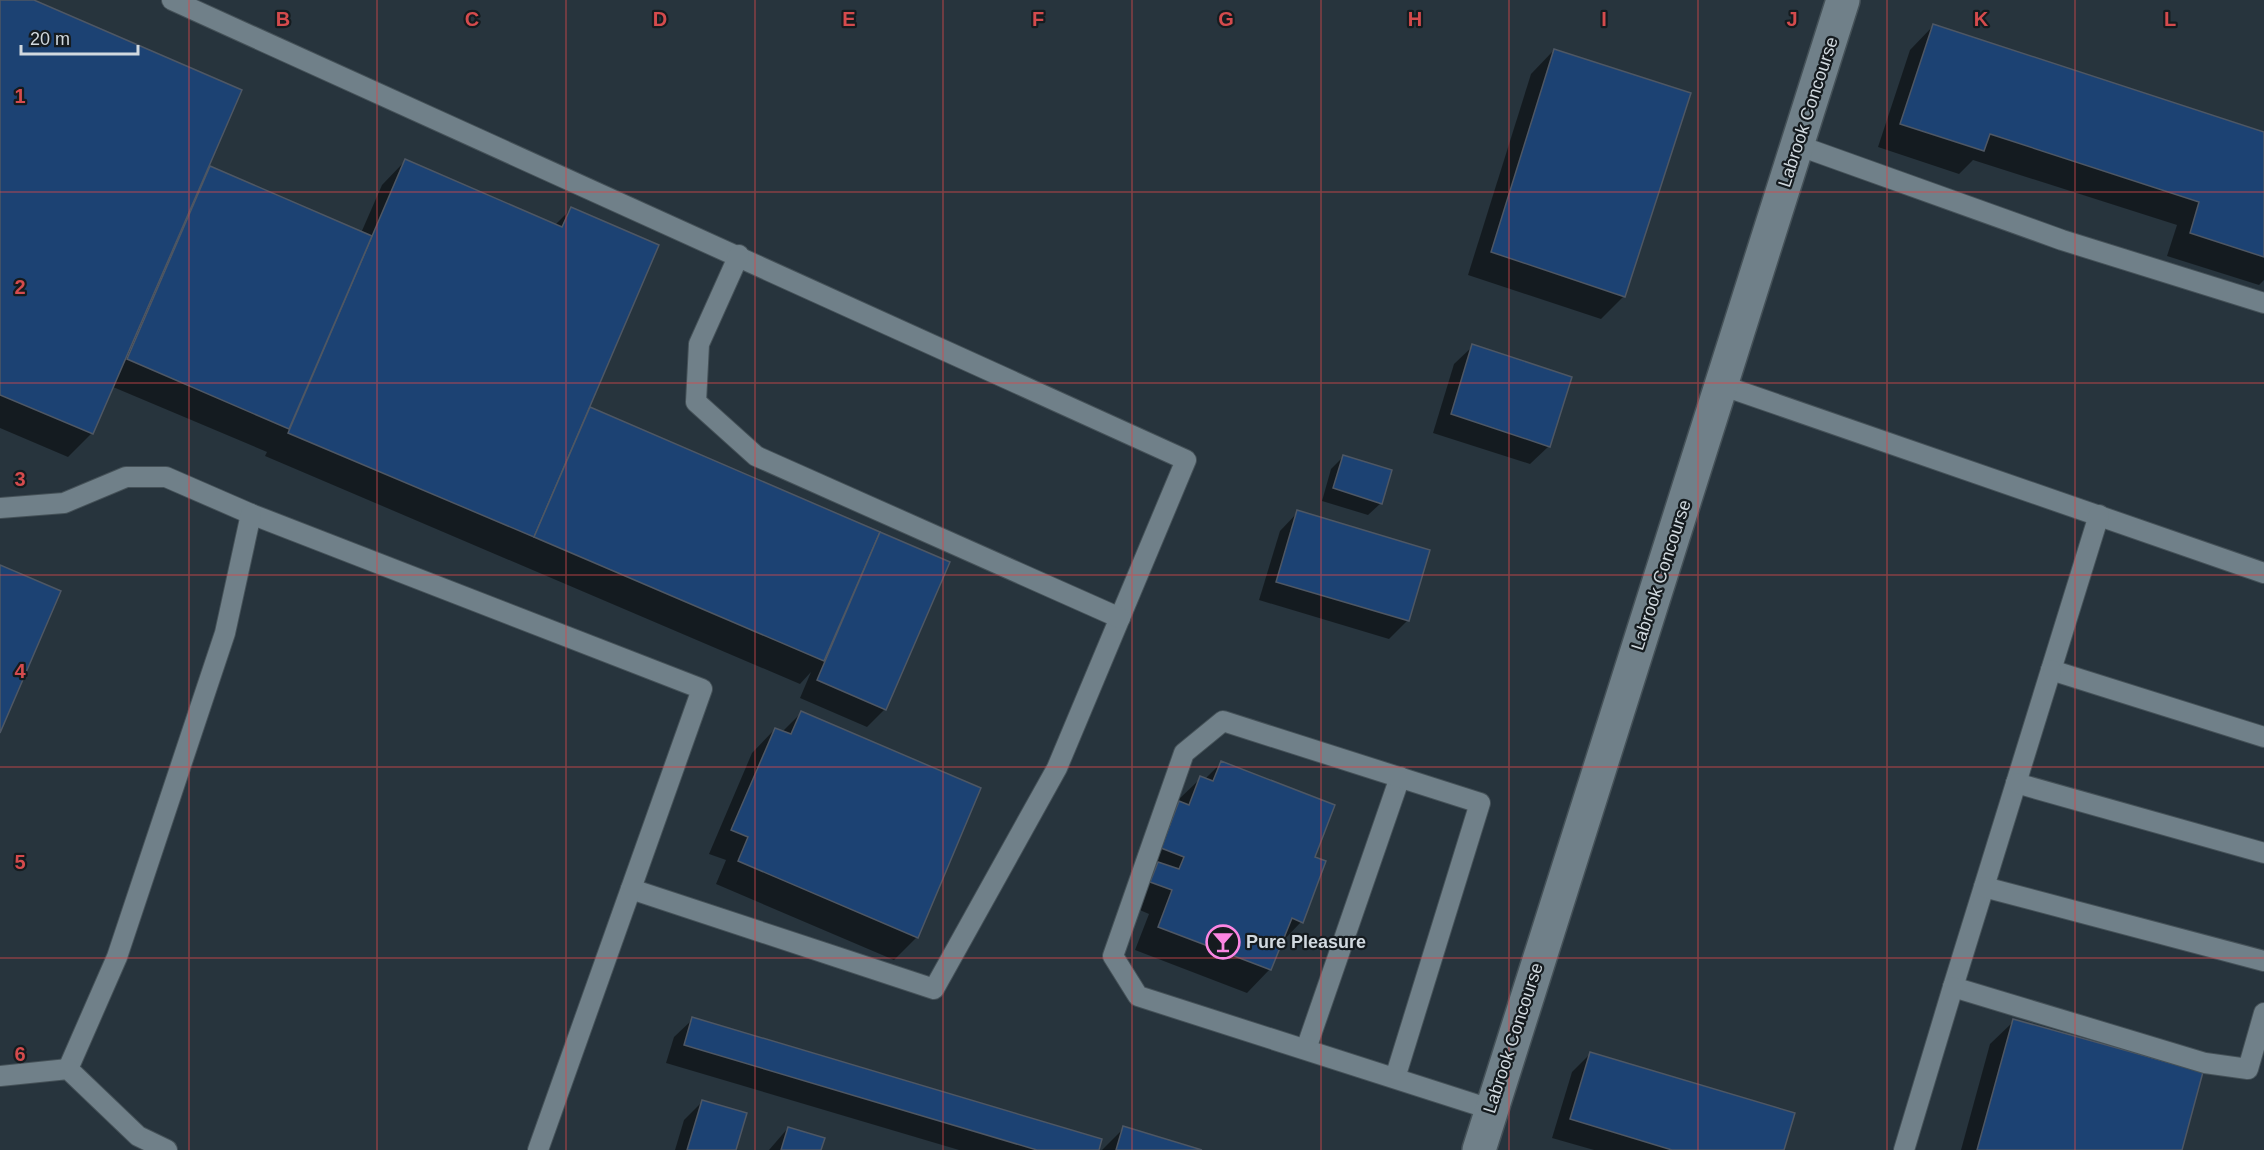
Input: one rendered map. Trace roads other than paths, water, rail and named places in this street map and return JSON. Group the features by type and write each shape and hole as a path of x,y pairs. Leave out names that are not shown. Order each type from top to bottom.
{"street":[{"name":"Labrook Concourse","path":"1479,1150 1490,1108 1843,0"}],"lane":[{"path":"172,0 739,255 1186,460 1057,768 934,989 631,889"},
{"path":"1797,145 2062,240 2264,303"},
{"path":"739,255 699,344 696,402 756,456 1120,618"},
{"path":"1721,385 2264,573"},
{"path":"0,508 64,503 126,477 166,477 251,514 702,690 538,1150"},
{"path":"68,1069 117,957 221,644 251,514"},
{"path":"1904,1150 2099,515"},
{"path":"2050,670 2264,737"},
{"path":"1395,1078 1480,803 1223,721 1184,753 1113,956 1138,996 1306,1049 1395,1078 1490,1108"},
{"path":"1306,1049 1400,777"},
{"path":"2016,783 2264,853"},
{"path":"1984,887 2264,961"},
{"path":"1953,987 2205,1063 2248,1069 2264,1013"},
{"path":"0,1076 68,1069 138,1136 167,1150"}],"place":[{"name":"Pure Pleasure","path":"1223,942"}]}
